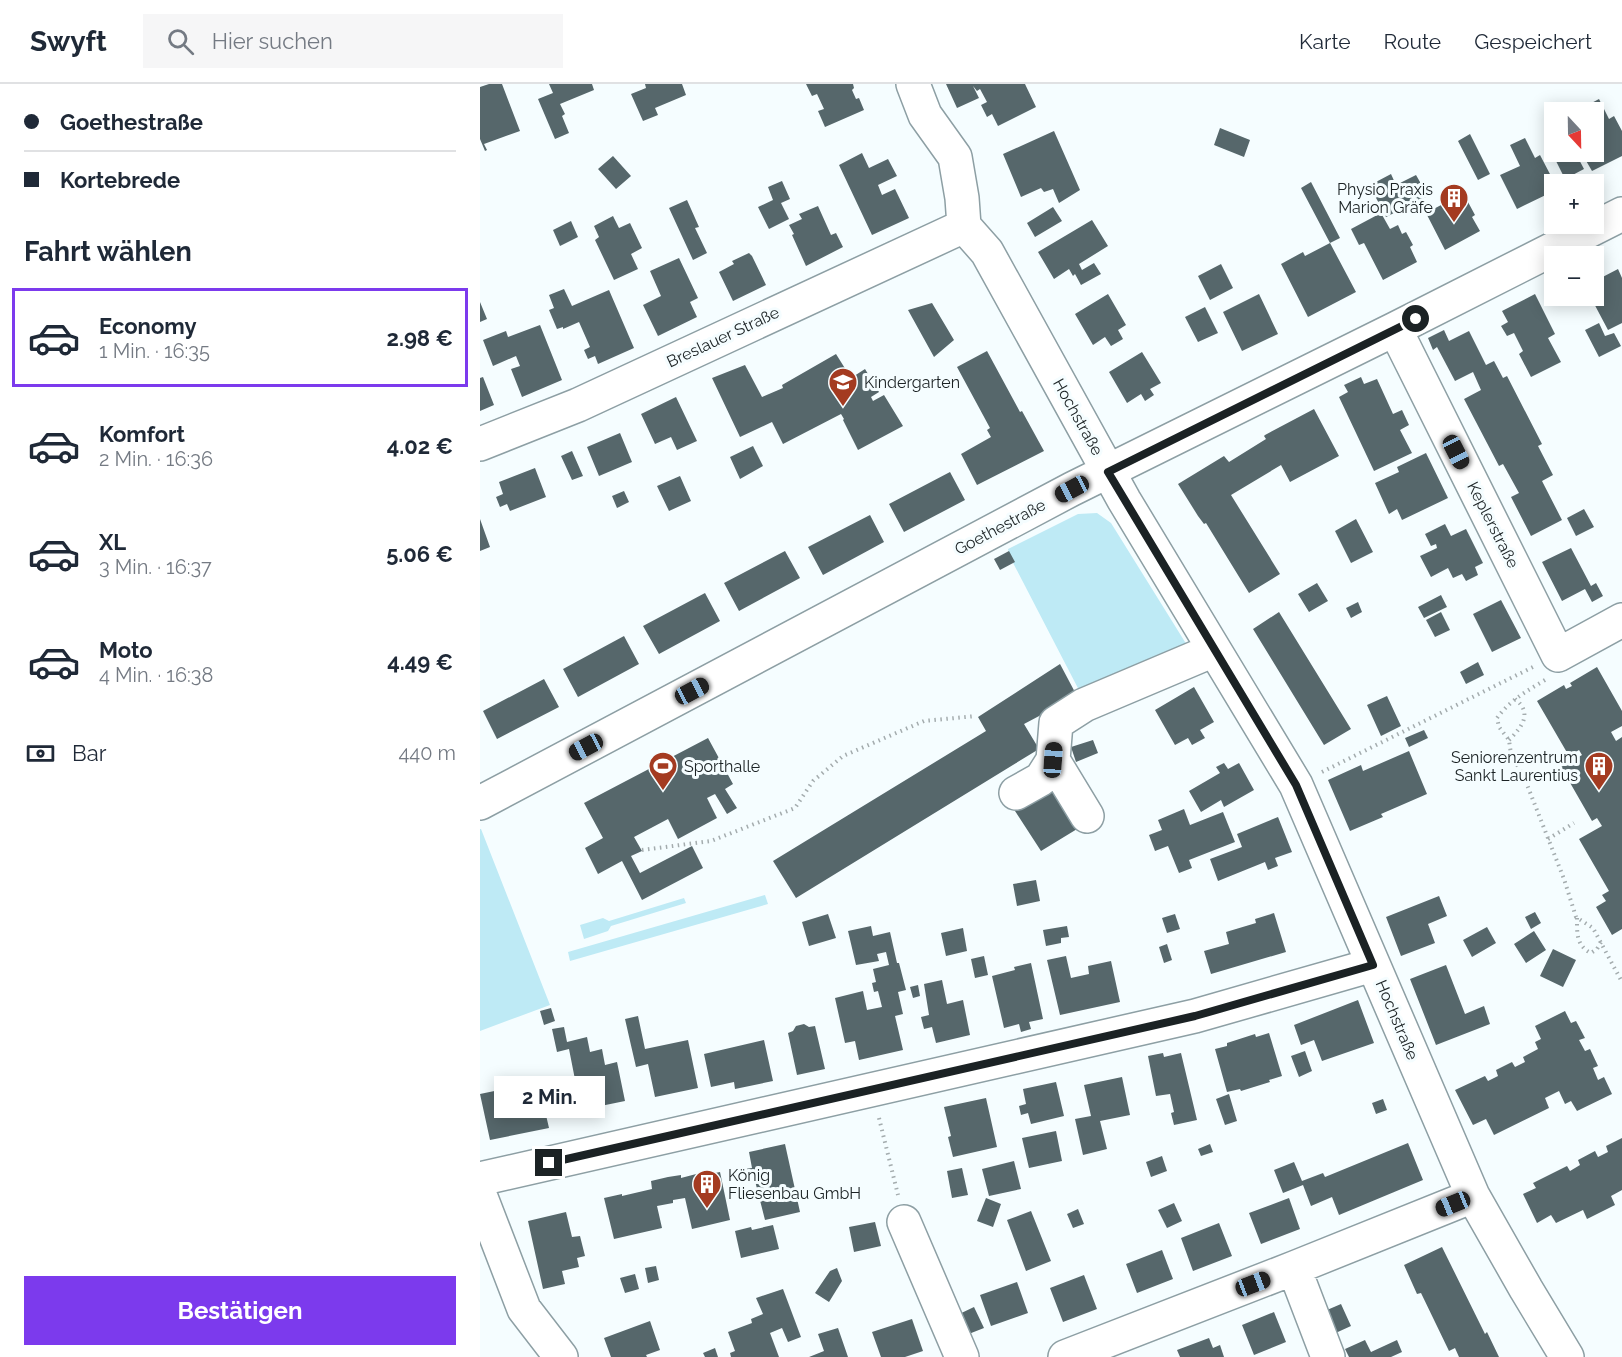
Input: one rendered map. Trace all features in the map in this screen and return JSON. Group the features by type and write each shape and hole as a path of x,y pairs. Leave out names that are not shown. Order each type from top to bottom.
{"street":[{"path":"913,84 926,115 955,157 964,226"},
{"name":"Goethestraße","path":"480,803 1062,495 1622,214"},
{"name":"Breslauer Straße","path":"480,444 578,405 964,226"},
{"name":"Hochstraße","path":"964,226 987,252 1108,472 1296,785 1473,1196 1567,1357"},
{"name":"Keplerstraße","path":"1395,329 1555,665"},
{"path":"1555,665 1622,620"},
{"path":"1016,793 1041,779 1053,760 1056,723 1084,705 1214,650"},
{"path":"1053,760 1087,816"},
{"path":"480,1179 1195,1016 1373,965"},
{"path":"480,1195 524,1309 561,1357"},
{"path":"1065,1357 1473,1196"},
{"path":"904,1222 963,1357"},
{"path":"1294,1268 1328,1357"}],"path":[{"path":"1555,665 1504,708 1497,718 1499,727 1509,740 1511,754 1524,777 1564,879 1583,950 1591,953 1601,942"},
{"path":"1296,785 1555,665"},
{"path":"1509,740 1524,723 1524,713 1520,703 1515,699"},
{"path":"642,850 711,841 795,808 813,781 843,756 924,721 976,716"},
{"path":"1548,839 1574,823"},
{"path":"1576,917 1593,928 1621,980"},
{"path":"872,1090 904,1222"}],"shaded area":[{"path":"1097,513 1111,523 1190,650 1081,694 1010,557 1008,549 1078,514"},
{"path":"480,829 550,1005 480,1031"},
{"path":"765,895 768,904 570,961 568,952"},
{"path":"684,898 686,903 611,926 608,931 584,939 580,925 603,918 609,921"}],"building":[{"path":"502,84 520,131 484,144 487,150 485,151 480,139 480,87"},
{"path":"549,84 592,84 594,90 560,104 565,114 562,116 569,133 555,139 538,99 553,93"},
{"path":"645,84 682,84 686,95 655,108 658,115 643,121 631,94 646,88"},
{"path":"806,84 853,84 852,90 856,99 859,98 864,110 825,127 818,111 824,109 817,94 812,96"},
{"path":"946,84 1025,84 1036,107 998,126 992,114 987,117 981,105 987,102 980,89 977,91 973,86 979,98 957,108"},
{"path":"1604,109 1609,119 1614,116 1622,131 1622,156 1592,171 1587,162 1604,162"},
{"path":"1220,128 1250,140 1244,157 1214,145"},
{"path":"1054,131 1080,190 1059,203 1053,189 1044,192 1041,188 1021,197 1003,154"},
{"path":"1470,134 1490,174 1478,180 1458,141"},
{"path":"1525,138 1535,158 1540,155 1550,174 1544,174 1544,196 1517,209 1500,175 1520,166 1510,145"},
{"path":"862,153 869,168 888,159 897,176 878,185 882,195 895,189 909,218 872,235 839,165"},
{"path":"613,156 631,176 616,189 598,169"},
{"path":"1556,162 1580,162 1584,169 1574,174 1562,174"},
{"path":"1391,174 1396,185 1416,175 1428,196 1386,217 1374,194 1379,192 1374,183"},
{"path":"782,181 790,199 781,203 789,219 769,229 758,207 773,200 768,187"},
{"path":"1311,182 1340,238 1330,243 1301,188"},
{"name":"Physio Praxis Marion Gräfe","path":"1460,195 1465,204 1468,202 1475,215 1472,217 1480,231 1445,250 1426,213"},
{"path":"687,200 699,227 695,228 707,253 693,260 669,208"},
{"path":"818,206 831,235 836,233 843,247 806,266 789,225 802,219 799,214"},
{"path":"1053,207 1062,221 1035,237 1027,223"},
{"name":"Physio Praxis Marion Gräfe","path":"1381,213 1390,229 1398,225 1402,234 1406,232 1413,245 1410,247 1417,262 1383,280 1364,243 1359,245 1351,229"},
{"path":"613,216 619,228 630,223 642,248 631,254 638,269 614,280 595,240 599,237 594,226"},
{"path":"1092,220 1108,246 1079,264 1082,270 1094,263 1101,274 1081,285 1069,269 1054,279 1038,252"},
{"path":"571,221 578,237 560,246 553,230"},
{"path":"1330,243 1356,292 1308,317 1281,264 1303,252 1305,256"},
{"path":"749,253 766,285 733,301 719,272 734,264 732,261"},
{"path":"679,258 698,298 690,302 697,317 658,336 643,305 661,296 650,271"},
{"path":"1221,264 1233,288 1210,300 1198,276"},
{"path":"1618,269 1622,278 1622,323 1608,330 1595,306 1604,306 1604,276"},
{"path":"564,289 572,306 609,290 634,348 598,364 595,356 588,359 584,350 590,347 579,322 563,329 563,327 557,329 549,310 554,308 549,295"},
{"path":"1108,294 1126,325 1118,330 1123,339 1111,346 1105,337 1093,345 1075,314"},
{"path":"1259,294 1278,334 1242,351 1223,312"},
{"path":"1535,294 1555,334 1548,338 1561,362 1531,377 1519,354 1523,351 1514,333 1507,336 1501,326 1508,322 1502,311"},
{"path":"480,302 487,319 480,322"},
{"path":"932,303 954,340 934,357 908,310"},
{"path":"1205,307 1218,333 1198,342 1185,317"},
{"path":"1599,323 1605,336 1614,333 1621,346 1599,357 1585,330"},
{"path":"540,325 562,380 522,397 511,369 520,366 516,356 493,366 483,340 506,331 508,337"},
{"path":"1444,330 1449,341 1469,331 1486,365 1494,361 1503,378 1507,376 1542,444 1538,446 1553,475 1542,481 1562,520 1531,536 1511,497 1519,493 1503,464 1499,466 1464,399 1481,390 1473,372 1455,381 1437,347 1433,350 1428,338"},
{"path":"987,351 1044,451 977,485 961,454 991,437 987,430 990,428 957,367"},
{"path":"1142,352 1161,383 1150,389 1154,395 1145,401 1141,394 1127,403 1109,372"},
{"name":"Kindergarten","path":"836,354 851,378 865,369 879,392 871,397 873,401 884,395 903,426 858,450 841,414 783,444 772,422 740,437 712,378 745,365 762,397 783,388 782,385"},
{"path":"483,377 494,405 480,411 480,378"},
{"path":"1361,377 1364,384 1377,379 1393,414 1402,410 1409,425 1400,430 1412,453 1374,471 1339,397 1348,392 1344,385"},
{"path":"676,397 697,441 677,450 671,437 655,444 641,414"},
{"path":"1314,409 1339,456 1290,482 1281,465 1231,495 1280,574 1249,593 1206,523 1204,524 1198,516 1178,484 1224,456 1229,462 1266,439 1265,435"},
{"path":"620,433 632,462 599,476 587,447"},
{"path":"753,446 763,466 740,479 730,457"},
{"path":"572,451 583,476 572,480 561,456"},
{"path":"1426,453 1448,498 1402,520 1397,509 1389,514 1375,483 1399,472 1397,467"},
{"path":"535,468 546,497 510,511 507,504 500,507 496,497 503,494 499,482"},
{"path":"950,472 965,500 904,532 889,504"},
{"path":"680,476 691,501 669,511 657,486"},
{"path":"624,491 629,502 617,508 612,496"},
{"path":"1584,509 1594,527 1576,536 1567,518"},
{"path":"870,515 884,542 823,575 808,547"},
{"path":"480,519 490,547 480,551"},
{"path":"1356,519 1373,552 1351,563 1335,531"},
{"path":"1445,524 1451,536 1466,529 1483,563 1475,567 1478,575 1466,581 1462,574 1453,578 1448,568 1431,577 1420,556 1437,548 1436,544 1431,546 1425,534"},
{"path":"1571,548 1591,586 1596,583 1603,596 1592,602 1585,589 1562,601 1542,562"},
{"path":"785,551 800,578 739,611 724,583"},
{"path":"1009,551 1015,562 1000,570 994,559"},
{"path":"1317,583 1328,601 1309,612 1298,594"},
{"path":"705,593 720,621 659,654 643,626"},
{"path":"1441,595 1447,607 1424,618 1418,607"},
{"path":"1501,600 1521,638 1492,652 1473,614"},
{"path":"1358,602 1362,612 1351,618 1346,608"},
{"path":"1279,612 1351,729 1324,745 1253,629"},
{"path":"1441,612 1450,630 1435,637 1426,620"},
{"path":"624,636 639,664 578,697 563,669"},
{"path":"1478,662 1484,675 1466,684 1460,672"},
{"path":"1060,664 1077,696 1024,724 1039,749 796,898 773,861 986,731 978,717"},
{"name":"Seniorenzentrum Sankt Laurentius","path":"1597,667 1622,711 1622,726 1611,732 1616,741 1622,737 1622,929 1612,935 1596,907 1606,901 1602,895 1609,891 1579,839 1602,826 1597,818 1592,821 1561,767 1582,755 1579,750 1569,756 1537,701 1564,685 1566,689 1572,686 1570,683"},
{"path":"544,679 559,707 497,739 483,711"},
{"path":"1194,687 1214,722 1200,730 1205,738 1192,745 1188,738 1175,745 1155,710"},
{"path":"1387,696 1401,726 1381,736 1367,705"},
{"path":"1424,730 1428,738 1409,747 1405,738"},
{"name":"Sporthalle","path":"708,738 733,784 725,789 737,808 727,814 715,794 707,798 717,818 678,839 668,819 634,837 642,851 631,856 640,873 692,846 703,868 642,900 622,861 598,874 585,848 603,838 584,803"},
{"path":"1093,740 1098,753 1076,762 1071,747"},
{"path":"1409,751 1427,794 1381,814 1383,817 1350,831 1328,780 1361,765 1363,771"},
{"path":"1224,763 1228,769 1239,763 1254,790 1224,807 1221,800 1201,812 1189,791 1220,773 1216,767"},
{"path":"1057,785 1082,826 1041,851 1015,811"},
{"path":"1184,809 1190,825 1223,812 1235,842 1189,860 1192,868 1179,873 1168,846 1155,851 1149,835 1162,830 1158,820"},
{"path":"1278,817 1292,852 1275,858 1278,866 1268,870 1265,862 1218,881 1210,859 1242,847 1237,834"},
{"path":"1036,880 1040,901 1017,906 1013,884"},
{"path":"1439,896 1447,916 1428,924 1435,943 1401,956 1386,917"},
{"path":"1535,912 1541,923 1531,929 1525,917"},
{"path":"1274,913 1286,952 1211,974 1204,951 1229,944 1226,932 1256,923 1255,919"},
{"path":"828,914 836,938 809,946 802,922"},
{"path":"1175,914 1180,929 1167,933 1162,918"},
{"path":"871,926 873,936 890,932 906,990 898,992 903,1014 895,1016 903,1050 859,1060 855,1041 845,1043 835,998 863,991 867,1010 882,1007 878,991 874,992 872,983 876,982 873,969 889,965 886,952 877,954 879,961 856,965 848,931"},
{"path":"1067,926 1069,937 1061,938 1061,943 1046,946 1043,930"},
{"path":"1487,927 1496,943 1472,957 1463,940"},
{"path":"963,928 967,951 946,956 941,933"},
{"path":"1534,931 1546,950 1526,963 1514,944"},
{"path":"1167,944 1172,960 1164,963 1159,947"},
{"path":"1553,949 1576,960 1563,987 1540,976"},
{"path":"984,956 988,975 975,978 971,959"},
{"path":"1066,956 1071,978 1089,974 1088,966 1111,961 1120,1002 1060,1015 1047,960"},
{"path":"1031,963 1043,1019 1029,1022 1031,1029 1021,1032 1019,1024 1004,1028 992,976"},
{"path":"1446,965 1465,1014 1484,1006 1490,1024 1436,1045 1410,979"},
{"path":"942,980 947,1004 963,1000 970,1035 936,1043 932,1027 924,1029 921,1017 929,1015 924,984"},
{"path":"918,985 920,996 913,998 910,987"},
{"path":"1358,1000 1374,1043 1322,1061 1314,1040 1301,1045 1294,1025"},
{"path":"551,1008 555,1021 544,1025 540,1011"},
{"path":"1565,1011 1571,1023 1576,1021 1585,1038 1579,1040 1585,1051 1590,1049 1598,1066 1593,1068 1598,1080 1604,1077 1612,1094 1577,1111 1571,1101 1565,1104 1559,1091 1545,1098 1549,1108 1494,1135 1486,1119 1473,1125 1455,1090 1485,1076 1488,1081 1498,1076 1496,1070 1512,1062 1515,1067 1525,1062 1523,1057 1538,1049 1535,1042 1541,1039 1535,1026"},
{"path":"638,1016 645,1049 688,1040 698,1088 655,1097 648,1064 636,1067 625,1019"},
{"path":"804,1024 809,1027 815,1026 825,1069 797,1075 788,1033 796,1026"},
{"path":"564,1027 567,1042 587,1037 590,1052 602,1049 605,1065 617,1062 625,1101 581,1110 569,1049 557,1052 552,1029"},
{"path":"1269,1033 1282,1076 1241,1091 1240,1089 1227,1092 1215,1049 1255,1034 1256,1037"},
{"path":"764,1040 773,1081 735,1089 734,1082 711,1087 704,1054"},
{"path":"1305,1051 1312,1071 1299,1077 1291,1056"},
{"path":"1163,1053 1164,1057 1181,1053 1197,1120 1174,1125 1170,1094 1156,1096 1148,1056"},
{"path":"1122,1077 1130,1115 1100,1121 1107,1149 1083,1155 1075,1119 1091,1116 1084,1085"},
{"path":"1056,1082 1064,1116 1031,1124 1028,1113 1021,1115 1019,1106 1026,1104 1023,1089"},
{"path":"524,1085 526,1092 540,1089 549,1128 490,1140 480,1094"},
{"path":"1229,1094 1237,1121 1225,1125 1216,1099"},
{"path":"986,1098 997,1147 953,1157 944,1107"},
{"path":"1383,1099 1387,1110 1376,1114 1372,1103"},
{"path":"1056,1131 1062,1161 1029,1168 1022,1138"},
{"path":"1622,1138 1622,1190 1611,1196 1615,1205 1587,1219 1583,1210 1556,1223 1551,1215 1537,1223 1523,1194 1536,1188 1533,1183 1567,1166 1570,1171 1580,1165 1578,1160 1595,1151 1598,1157 1608,1152 1606,1146"},
{"path":"1408,1143 1423,1180 1339,1215 1332,1197 1311,1206 1303,1185 1283,1193 1274,1170 1294,1162 1302,1181 1323,1173 1325,1177"},
{"path":"785,1144 800,1212 765,1220 754,1177 746,1178 744,1169 752,1168 749,1152"},
{"path":"1210,1144 1213,1152 1201,1156 1198,1149"},
{"path":"1162,1156 1167,1171 1151,1177 1146,1162"},
{"path":"1014,1161 1021,1189 989,1196 982,1169"},
{"path":"962,1168 968,1195 952,1198 947,1171"},
{"path":"720,1172 730,1220 692,1229 685,1198 657,1206 662,1228 614,1239 604,1198 652,1189 651,1181 668,1177 681,1175 681,1178 700,1173 701,1176"},
{"path":"986,1198 1001,1204 993,1227 977,1221"},
{"path":"1289,1198 1300,1229 1261,1244 1249,1213"},
{"path":"1174,1203 1182,1221 1167,1228 1158,1210"},
{"path":"1078,1209 1084,1224 1073,1228 1067,1214"},
{"path":"1031,1211 1051,1261 1026,1271 1007,1220"},
{"path":"566,1212 572,1237 580,1236 585,1256 577,1258 579,1267 562,1271 565,1284 543,1289 528,1221"},
{"path":"875,1222 881,1246 854,1252 849,1227"},
{"path":"1219,1223 1232,1256 1193,1271 1181,1238"},
{"path":"773,1225 779,1249 741,1258 735,1231"},
{"path":"1442,1247 1485,1334 1487,1332 1499,1357 1459,1357 1455,1348 1449,1351 1421,1293 1417,1294 1404,1265"},
{"path":"1162,1250 1173,1279 1137,1293 1126,1264"},
{"path":"656,1266 659,1280 648,1283 645,1268"},
{"path":"837,1268 842,1281 829,1302 815,1293 830,1271"},
{"path":"635,1274 639,1289 625,1293 620,1278"},
{"path":"1084,1275 1097,1309 1063,1322 1050,1288"},
{"path":"1017,1282 1028,1313 991,1326 980,1295"},
{"path":"783,1289 801,1337 788,1342 782,1328 770,1333 779,1357 731,1357 730,1353 735,1351 728,1332 752,1323 751,1319 763,1314 756,1298"},
{"path":"1341,1304 1351,1326 1329,1336 1320,1313"},
{"path":"974,1307 984,1328 961,1337 953,1317"},
{"path":"1274,1312 1286,1342 1254,1355 1242,1325"},
{"path":"912,1319 923,1351 905,1357 881,1357 872,1332"},
{"path":"650,1321 660,1350 646,1355 647,1357 611,1357 604,1338"},
{"path":"838,1328 848,1357 809,1357 824,1351 818,1334"},
{"path":"1209,1338 1213,1348 1220,1345 1224,1357 1180,1357 1177,1350"},
{"path":"1365,1340 1371,1352 1397,1340 1402,1352 1391,1357 1349,1357 1345,1349"},
{"path":"715,1348 718,1357 705,1357 703,1353"}],"place":[{"name":"Physio Praxis Marion Gräfe","path":"1454,224"},
{"name":"Kindergarten","path":"843,408"},
{"name":"Sporthalle","path":"663,792"},
{"name":"Seniorenzentrum Sankt Laurentius","path":"1599,792"},
{"name":"König Fliesenbau GmbH","path":"707,1210"}],"route":[{"path":"549,1163 1195,1016 1373,965 1296,785 1108,472 1416,319"}]}
